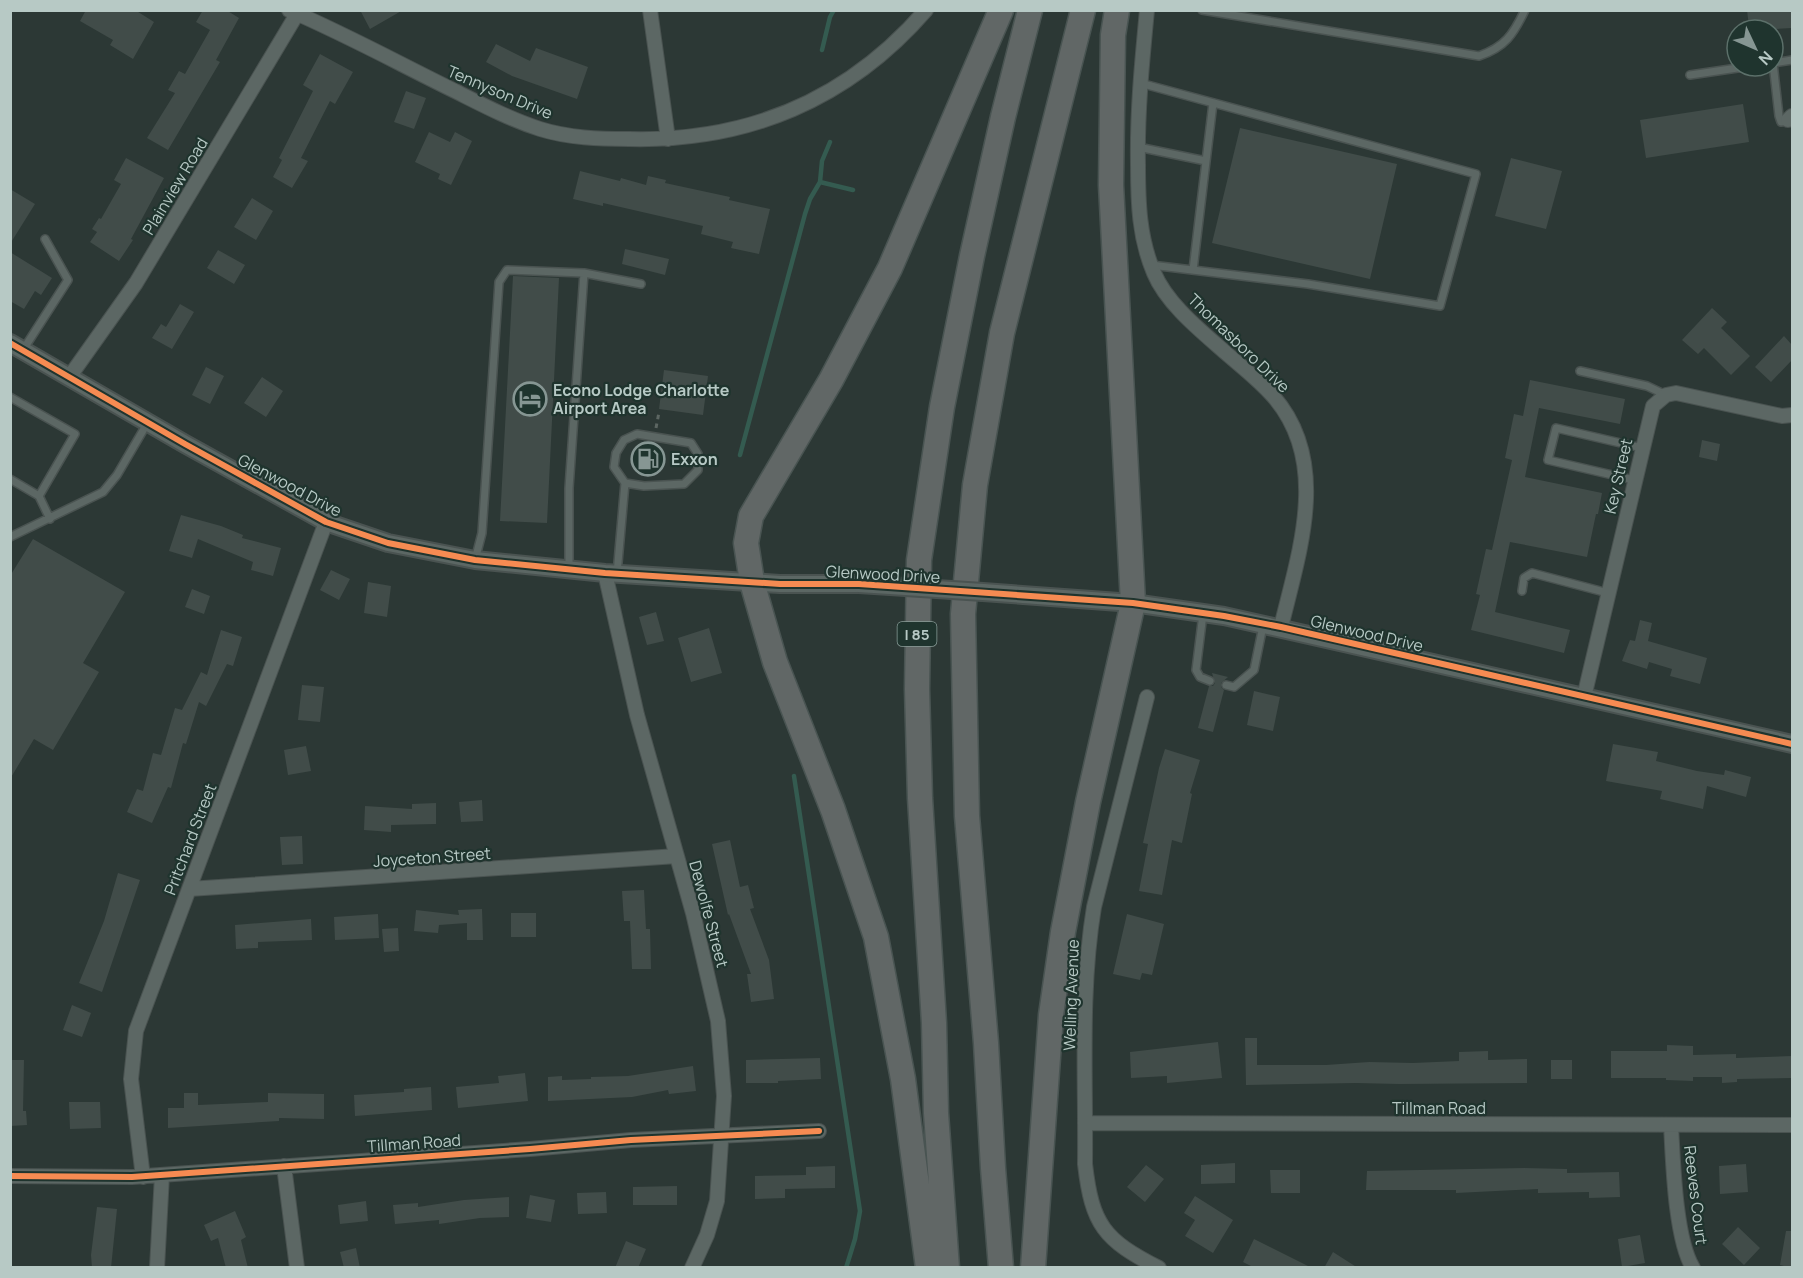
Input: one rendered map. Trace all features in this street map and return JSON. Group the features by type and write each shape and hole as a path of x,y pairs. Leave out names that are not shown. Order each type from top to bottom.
{"highway":[{"path":"928,1268 903,1079 876,937 833,810 782,682 765,631 752,582 746,543 751,516 831,380 890,268 1001,10"},
{"name":"I 85","path":"947,1268 936,1113 934,1023 920,798 916,689 919,560 942,407 972,256 1030,10"},
{"path":"1001,1268 986,1043 967,816 963,614 975,485 1002,333 1083,10"},
{"path":"1033,1268 1050,1027 1062,932 1088,802 1133,603 1111,185 1113,35 1116,10"}],"street":[{"path":"650,10 668,139"},
{"name":"Tennyson Drive","path":"296,12 501,113 538,128 563,135 591,138 668,139 705,136 744,127 782,115 814,101 864,70 896,43 926,10"},
{"name":"Thomasboro Drive","path":"1147,10 1140,83 1138,147 1138,205 1143,243 1155,275 1181,314 1273,396 1294,428 1304,456 1307,482 1306,507 1281,627"},
{"name":"Plainview Road","path":"70,376 136,283 296,12"},
{"name":"Glenwood Drive","path":"17,346 326,522 388,543 475,560 611,573 752,582 859,584 1133,603 1203,613 1281,627 1792,744"},
{"path":"1666,395 1676,393 1789,417"},
{"name":"Key Street","path":"1584,697 1653,406 1666,395"},
{"name":"Pritchard Street","path":"142,1176 131,1079 136,1031 141,1012 189,890 326,522"},
{"name":"Dewolfe Street","path":"611,573 637,715 677,856 718,1021 724,1096 717,1201 707,1235 692,1268"},
{"name":"Welling Avenue","path":"1147,697 1094,907 1089,937 1086,980 1085,1164 1088,1190 1103,1228 1115,1243 1158,1268"},
{"name":"Joyceton Street","path":"189,890 677,856"},
{"name":"Tillman Road","path":"1085,1123 1792,1125"},
{"name":"Reeves Court","path":"1671,1125 1682,1235 1693,1268"},
{"name":"Tillman Road","path":"10,1176 162,1175 632,1140 819,1131"},
{"path":"284,1166 297,1268"},
{"path":"157,1268 162,1175"}],"lane":[{"path":"1202,10 1479,56 1489,53 1505,42 1514,33 1526,10"},
{"path":"1690,75 1725,70"},
{"path":"1775,78 1781,122 1790,118"},
{"path":"1140,83 1476,174 1440,306 1308,284 1151,265"},
{"path":"1193,270 1213,103"},
{"path":"1138,147 1206,161"},
{"path":"17,346 68,280 45,239"},
{"path":"475,560 482,533 499,282 507,270 584,273 641,284"},
{"path":"569,569 569,488 584,273"},
{"path":"1580,371 1647,386 1666,395"},
{"path":"10,397 75,434 39,496"},
{"path":"10,537 103,492 117,475 148,422"},
{"path":"1634,480 1548,460 1556,428 1642,448"},
{"path":"611,573 625,483 614,467 616,453 624,440 637,434 691,443 698,454 698,470 684,484 644,486 625,483"},
{"path":"10,480 39,496 50,519"},
{"path":"1522,591 1524,578 1532,573 1608,593"},
{"path":"1203,613 1196,670 1200,677 1210,681"},
{"path":"1226,685 1234,687 1254,670 1263,623"}],"path":[{"path":"655,437 659,412"}],"building":[{"path":"86,10 135,10 154,22 133,59 110,45 113,40 80,21"},
{"path":"203,10 226,10 239,18 216,60 220,62 168,150 147,138 175,93 168,90 179,71 185,74 210,30 196,22"},
{"path":"360,10 403,10 370,29"},
{"path":"1747,10 1792,10 1792,28 1785,28 1785,18 1748,18"},
{"path":"496,44 530,61 536,48 588,67 577,99 512,76 486,62"},
{"path":"320,54 353,72 335,104 330,101 301,158 308,161 292,188 273,177 282,160 279,158 313,91 303,85"},
{"path":"406,91 426,98 414,129 394,122"},
{"path":"1743,104 1749,142 1646,158 1640,120"},
{"path":"1240,128 1397,164 1370,279 1212,243"},
{"path":"429,132 450,142 455,132 472,141 451,185 438,179 440,174 415,162"},
{"path":"126,158 164,178 131,239 133,240 119,261 90,242 97,232 92,229 99,218 101,219 121,184 114,180"},
{"path":"1511,158 1562,171 1546,229 1495,216"},
{"path":"580,171 646,185 648,176 666,180 665,183 730,197 729,200 770,209 759,254 731,248 733,242 701,234 703,226 603,203 603,206 573,199"},
{"path":"10,189 35,204 10,244"},
{"path":"252,198 273,211 256,240 234,227"},
{"path":"625,249 669,259 665,275 622,264"},
{"path":"218,250 245,265 234,284 207,268"},
{"path":"10,252 52,278 41,295 35,291 24,309 10,301"},
{"name":"Econo Lodge Charlotte Airport Area","path":"513,276 559,278 547,523 500,521"},
{"path":"180,304 194,312 172,349 152,338 161,324 166,327"},
{"path":"1712,308 1727,322 1721,328 1750,356 1731,375 1704,348 1698,354 1682,340"},
{"path":"1784,336 1792,345 1792,360 1771,382 1755,367"},
{"path":"206,367 224,376 210,404 192,395"},
{"path":"664,370 708,376 703,415 659,409"},
{"path":"262,377 283,391 266,417 244,403"},
{"path":"1530,380 1625,399 1620,424 1539,408 1525,477 1602,493 1598,514 1596,514 1587,557 1510,542 1495,612 1570,630 1564,653 1471,630 1480,595 1476,594 1486,549 1492,550 1512,460 1505,458 1514,414 1523,416"},
{"path":"1702,440 1720,444 1717,461 1699,457"},
{"path":"181,515 221,526 243,535 242,538 281,548 273,576 251,570 253,562 198,539 192,558 169,551"},
{"path":"33,539 125,592 83,663 99,672 53,750 34,739 10,779 10,576"},
{"path":"331,570 350,579 339,600 320,590"},
{"path":"368,582 391,586 387,617 364,613"},
{"path":"192,589 210,596 204,614 185,607"},
{"path":"656,612 664,641 647,645 639,617"},
{"path":"1640,620 1652,623 1648,641 1707,658 1700,684 1670,676 1672,669 1649,662 1647,669 1622,661 1630,640 1635,641"},
{"path":"709,628 722,673 691,682 678,638"},
{"path":"221,630 242,637 233,666 227,664 206,706 199,702 186,744 183,743 171,788 168,787 152,823 127,812 137,789 143,791 153,753 161,755 175,708 182,710 201,672 207,675"},
{"path":"1212,673 1228,677 1221,683 1224,690 1213,732 1198,728 1209,686 1215,683"},
{"path":"302,685 324,687 320,722 298,720"},
{"path":"1254,691 1280,697 1273,731 1247,725"},
{"path":"1613,744 1658,752 1656,761 1697,771 1724,775 1725,770 1751,777 1746,797 1707,786 1703,809 1660,799 1662,791 1606,781"},
{"path":"306,746 311,771 288,775 284,750"},
{"path":"1165,749 1200,760 1190,793 1192,794 1182,843 1172,840 1162,895 1139,891 1148,844 1143,843"},
{"path":"482,800 483,821 461,822 459,802"},
{"path":"436,803 436,824 391,825 391,832 364,830 365,806 412,809 412,804"},
{"path":"302,836 303,864 282,865 280,837"},
{"path":"730,840 740,887 748,885 754,908 750,909 769,960 774,999 751,1002 747,974 751,974 728,915 712,844"},
{"path":"118,873 140,880 102,992 79,983 104,921"},
{"path":"644,890 646,929 650,929 651,969 632,969 630,921 624,921 622,891"},
{"path":"482,909 483,940 467,940 467,923 439,925 438,933 414,931 416,910 459,915 458,910"},
{"path":"511,913 536,913 536,937 511,937"},
{"path":"378,914 379,938 335,940 334,917"},
{"path":"1127,914 1164,924 1152,975 1142,973 1140,980 1113,974"},
{"path":"311,919 312,940 258,942 258,948 236,949 235,925"},
{"path":"398,928 399,951 384,952 382,929"},
{"path":"72,1005 91,1013 82,1037 63,1030"},
{"path":"1245,1038 1257,1038 1257,1065 1459,1061 1459,1052 1488,1051 1488,1060 1527,1059 1527,1083 1246,1085"},
{"path":"1218,1042 1222,1078 1167,1083 1167,1076 1131,1078 1130,1052"},
{"path":"1667,1045 1693,1046 1693,1055 1736,1054 1736,1058 1792,1056 1792,1078 1737,1079 1737,1082 1722,1083 1722,1077 1693,1077 1693,1081 1666,1080 1666,1078 1611,1078 1611,1051 1667,1051"},
{"path":"820,1058 821,1079 746,1083 746,1060"},
{"path":"10,1060 24,1060 23,1111 26,1111 27,1125 10,1126"},
{"path":"1551,1060 1572,1060 1572,1079 1551,1079"},
{"path":"693,1066 696,1091 669,1094 668,1090 632,1097 548,1101 548,1077 562,1076 562,1080 591,1079 591,1077 628,1076"},
{"path":"525,1073 528,1101 458,1108 456,1087 499,1083 498,1076"},
{"path":"431,1087 432,1110 355,1116 354,1095 404,1092 404,1089"},
{"path":"184,1093 198,1093 198,1105 268,1102 268,1093 324,1094 324,1119 279,1118 279,1121 168,1128 168,1108 184,1108"},
{"path":"69,1102 100,1102 101,1128 70,1129"},
{"path":"1235,1163 1235,1183 1201,1184 1201,1165"},
{"path":"1746,1164 1748,1192 1720,1194 1719,1166"},
{"path":"1146,1165 1164,1179 1145,1202 1127,1187"},
{"path":"835,1166 835,1188 785,1189 785,1198 755,1199 755,1176 806,1175 806,1167"},
{"path":"1567,1169 1567,1173 1619,1172 1620,1197 1589,1198 1589,1192 1538,1193 1538,1189 1456,1193 1456,1190 1366,1190 1367,1171"},
{"path":"1270,1170 1300,1170 1300,1193 1271,1193"},
{"path":"677,1186 677,1205 633,1205 633,1187"},
{"path":"606,1192 607,1213 578,1214 577,1193"},
{"path":"530,1195 555,1200 551,1222 526,1218"},
{"path":"1195,1196 1233,1220 1213,1253 1185,1236 1195,1220 1184,1213"},
{"path":"509,1197 509,1217 480,1218 439,1224 439,1220 395,1224 393,1205 418,1203 418,1207 464,1200"},
{"path":"366,1201 368,1221 340,1224 338,1205"},
{"path":"97,1207 117,1209 111,1268 92,1268 91,1255"},
{"path":"235,1211 246,1237 241,1240 248,1268 226,1268 218,1238 211,1241 204,1225"},
{"path":"1738,1227 1760,1248 1744,1265 1722,1244"},
{"path":"1786,1231 1792,1231 1792,1268 1780,1265"},
{"path":"1640,1235 1645,1263 1622,1267 1618,1239"},
{"path":"1254,1239 1312,1268 1255,1268 1243,1262"},
{"path":"626,1241 646,1249 638,1268 615,1268"},
{"path":"356,1248 360,1268 344,1268 340,1252"},
{"path":"1333,1252 1358,1268 1324,1268"}],"waterway":[{"path":"822,50 830,17 834,10"},
{"path":"740,455 805,214 810,199 820,182 822,161 830,142"},
{"path":"820,182 853,190"},
{"path":"794,776 860,1211 855,1239 846,1268"}],"cycle path":[{"path":"10,343 326,522 388,543 475,560 605,573 780,584 859,584 1133,603 1224,616 1792,744"},
{"path":"10,1176 132,1177 631,1140 819,1131"}],"place":[{"name":"Econo Lodge Charlotte Airport Area","path":"530,399"},
{"name":"Exxon","path":"648,459"}]}
